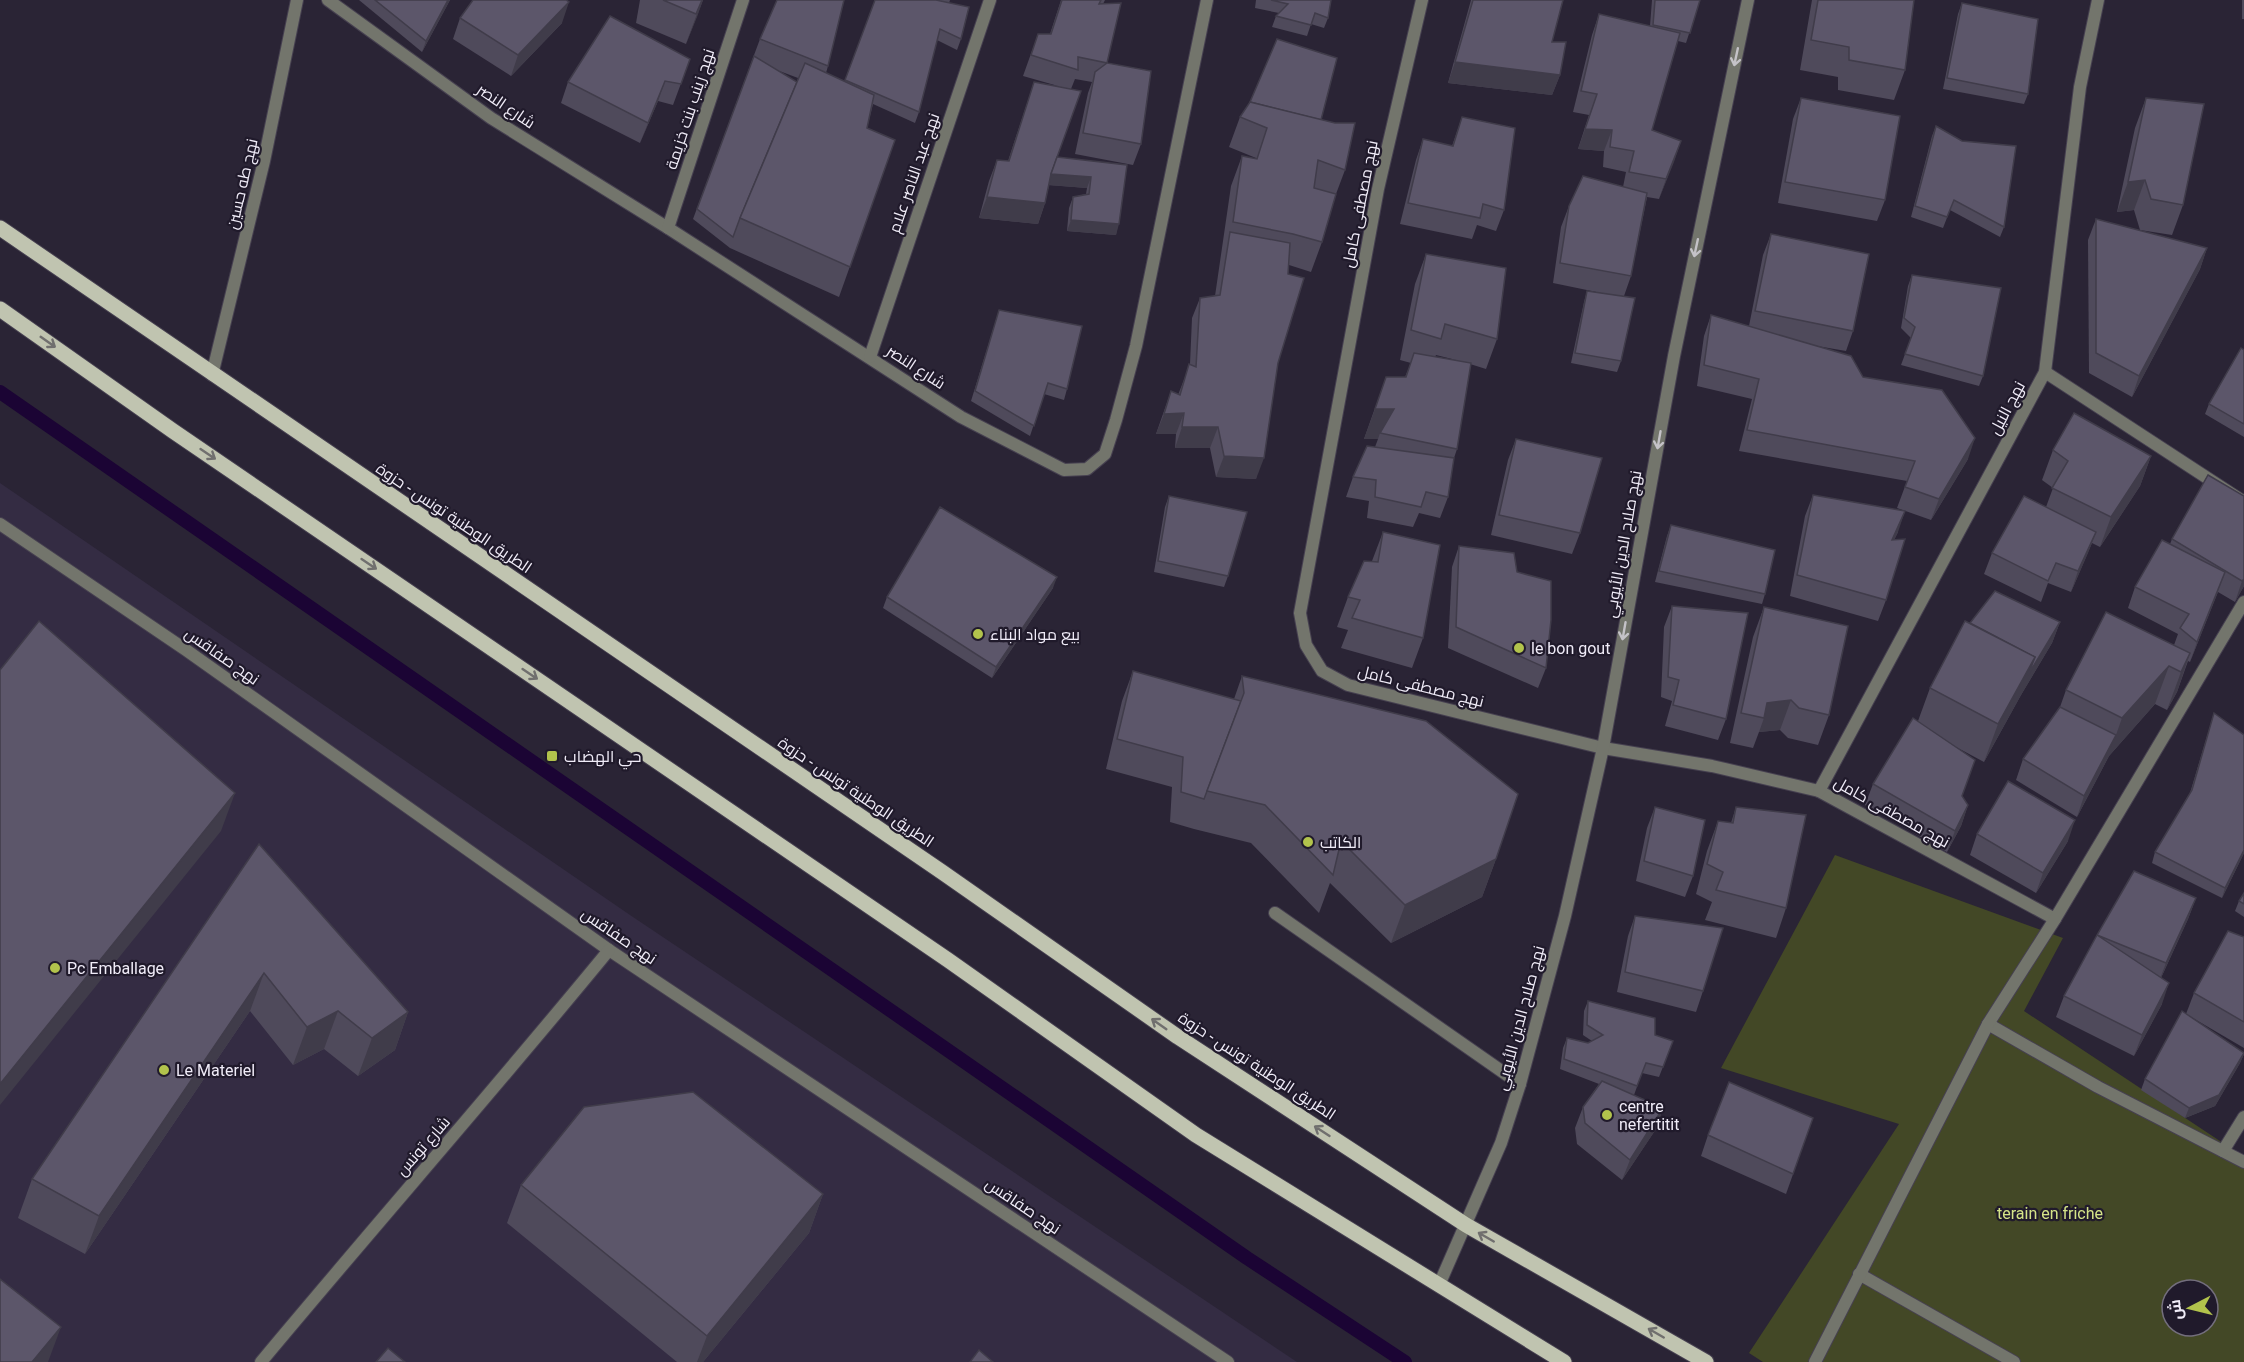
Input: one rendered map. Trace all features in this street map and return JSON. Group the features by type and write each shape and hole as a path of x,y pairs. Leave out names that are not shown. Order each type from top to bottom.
{"main road":[{"name":"الطريق الوطنية تونس - حزوة","path":"0,228 942,872 1178,1037 1466,1226 1706,1362"},
{"path":"0,309 172,430 948,960 1196,1135 1564,1362"}],"street":[{"name":"نهج طه حسين","path":"212,375 267,150 297,0"},
{"name":"شارع النصر","path":"328,0 491,118 668,228 961,417 1064,470 1087,469 1104,454 1136,346 1208,0"},
{"name":"نهج زينب بنت خزيمة","path":"668,228 743,0"},
{"name":"نهج عبد الناصر علام","path":"870,357 990,0"},
{"name":"نهج مصطفى كامل","path":"1422,0 1378,189 1304,585 1300,613 1306,645 1322,671 1348,685 1603,748 1712,766 1819,791 2055,919"},
{"name":"نهج صلاح الدين الأيوبي","path":"1439,1285 1501,1143 1521,1084 1565,916 1603,748 1674,356 1748,0"},
{"name":"نهج النيل","path":"1819,791 2045,372 2080,87 2098,0"},
{"path":"2045,372 2244,502"},
{"name":"نهج صفاقس","path":"0,524 186,650 609,950 1228,1362"},
{"path":"1815,1362 1988,1024 2055,919 2244,602"},
{"path":"1275,913 1521,1084"},
{"name":"شارع تونس","path":"261,1362 516,1064 609,950"},
{"path":"1988,1024 2098,1087 2244,1162"},
{"path":"2223,1151 2244,1117"},
{"path":"1859,1274 2014,1362"}],"shaded area":[{"path":"0,483 630,915 1297,1362 0,1362"}],"green space":[{"name":"terain en friche","path":"1835,855 2063,938 2024,1011 2244,1157 2244,1362 1763,1362 1749,1353 1899,1124 1721,1068"}],"building":[{"path":"375,0 448,0 426,41"},
{"path":"473,0 566,0 569,2 518,55 460,18"},
{"path":"663,0 702,0 696,14"},
{"path":"777,0 844,0 828,66 760,39"},
{"path":"875,0 936,0 969,7 961,39 940,29 919,112 845,80"},
{"path":"1062,0 1101,0 1099,4 1121,3 1107,63 1078,57 1078,70 1031,55 1038,34 1051,34"},
{"path":"1271,0 1331,0 1328,18 1315,13 1311,25 1276,16 1288,4"},
{"path":"1473,0 1563,0 1552,42 1566,42 1560,75 1455,62"},
{"path":"1655,0 1700,0 1690,33 1653,25"},
{"path":"1818,0 1914,0 1905,70 1849,60 1849,47 1811,40"},
{"path":"1962,3 2038,19 2028,94 1947,78"},
{"path":"1599,14 1680,33 1652,130 1681,141 1666,179 1629,172 1634,151 1610,147 1612,130 1585,129 1597,94 1581,91"},
{"path":"610,16 690,59 681,84 665,81 648,123 568,82"},
{"path":"1277,39 1337,58 1321,120 1250,102"},
{"path":"754,56 797,82 733,237 697,209"},
{"path":"805,63 874,95 867,128 895,140 850,267 740,218"},
{"path":"1107,63 1151,71 1141,144 1083,133 1095,72"},
{"path":"1034,82 1081,91 1051,174 1045,203 987,197 997,160 1009,161"},
{"path":"1801,98 1900,116 1885,200 1785,182"},
{"path":"2146,98 2204,104 2183,205 2151,199 2145,180 2128,182"},
{"path":"1250,102 1335,123 1355,123 1345,170 1318,160 1314,188 1336,194 1322,242 1233,222 1242,156 1257,159 1267,128 1240,117"},
{"path":"1462,117 1515,128 1504,210 1483,204 1480,218 1408,203 1423,139 1453,146"},
{"path":"1936,126 1962,141 2016,146 2004,227 1954,200 1947,217 1915,206"},
{"path":"1057,157 1127,165 1119,224 1071,220 1073,197 1089,194 1091,177 1051,174"},
{"path":"1583,176 1647,193 1631,276 1560,263 1569,206"},
{"path":"2096,219 2207,248 2139,376 2096,353"},
{"path":"1230,232 1290,243 1288,274 1304,278 1278,363 1264,458 1224,456 1218,427 1182,427 1184,413 1164,414 1171,391 1180,395 1189,364 1196,367 1200,298 1220,295"},
{"path":"1771,234 1869,254 1853,331 1755,311"},
{"path":"1426,254 1506,268 1497,339 1445,324 1441,339 1411,330"},
{"path":"1912,275 2001,288 1983,376 1905,354 1915,327 1904,318"},
{"path":"1587,291 1635,298 1621,361 1575,353"},
{"path":"999,310 1082,326 1067,389 1048,383 1034,426 975,391"},
{"path":"1711,315 1851,356 1863,377 1942,390 1975,438 1939,499 1905,487 1915,461 1747,430 1759,379 1704,365"},
{"path":"2241,348 2244,350 2244,424 2209,404"},
{"path":"1414,353 1471,363 1457,449 1380,433 1394,409 1375,409 1386,377 1406,377"},
{"path":"2074,413 2151,456 2111,517 2052,488 2068,461 2053,450"},
{"path":"1516,439 1602,458 1580,533 1499,515"},
{"path":"1367,446 1454,458 1448,497 1426,492 1421,507 1375,497 1376,480 1353,477"},
{"path":"2208,475 2244,496 2244,579 2242,581 2172,539"},
{"path":"1813,495 1905,511 1892,540 1905,539 1886,600 1797,575"},
{"path":"1169,496 1247,512 1228,576 1158,561"},
{"path":"2024,496 2096,532 2078,571 2056,563 2048,581 1992,553"},
{"path":"940,507 1057,577 996,667 887,597"},
{"path":"1671,525 1775,550 1765,594 1659,571"},
{"path":"1383,532 1440,545 1423,638 1352,618 1360,600 1348,597 1364,561 1378,562"},
{"path":"2162,540 2225,572 2197,642 2180,628 2189,614 2135,587"},
{"path":"1459,546 1514,553 1517,572 1551,581 1551,620 1546,668 1456,627"},
{"path":"1995,591 2060,622 2028,675 2035,657 1970,623"},
{"path":"1672,606 1748,613 1726,719 1673,705 1679,680 1668,677"},
{"path":"1764,607 1848,626 1829,715 1799,708 1791,700 1767,703 1764,718 1741,713"},
{"path":"2106,612 2190,653 2181,672 2169,666 2122,718 2066,690"},
{"name":"Pc Emballage","path":"39,621 235,793 0,1084 0,670"},
{"path":"1965,621 2035,657 1998,724 1930,688"},
{"path":"1133,671 1241,701 1204,799 1181,792 1183,757 1117,739"},
{"path":"1242,676 1426,721 1518,794 1496,859 1405,905 1341,841 1333,875 1265,805 1207,791 1244,693"},
{"path":"2060,707 2116,735 2084,796 2023,759"},
{"path":"2214,713 2244,735 2244,850 2225,888 2155,852 2192,790"},
{"path":"1913,718 1975,760 1962,796 1968,805 1955,831 1873,784"},
{"path":"2008,781 2075,820 2043,873 1977,834"},
{"path":"1655,807 1705,820 1693,876 1644,861"},
{"path":"1736,807 1806,815 1786,908 1716,890 1723,872 1707,864 1718,821 1733,823"},
{"name":"Le Materiel","path":"259,844 408,1012 372,1038 338,1011 307,1027 264,973 99,1216 32,1179"},
{"path":"2134,871 2196,898 2166,963 2097,935"},
{"path":"2244,893 2244,904 2239,901"},
{"path":"1635,916 1723,928 1703,991 1625,972"},
{"path":"2228,931 2244,937 2244,1022 2194,993"},
{"path":"2097,935 2169,983 2142,1035 2064,996"},
{"path":"1588,1001 1655,1018 1655,1035 1673,1041 1663,1067 1646,1063 1637,1086 1564,1059 1567,1038 1588,1043 1603,1035 1587,1025"},
{"path":"2182,1011 2244,1053 2219,1095 2189,1108 2145,1079"},
{"path":"1602,1081 1663,1108 1630,1160 1585,1123 1583,1107"},
{"path":"1729,1082 1813,1118 1793,1174 1708,1135"},
{"path":"693,1092 823,1194 707,1336 521,1185 584,1107"},
{"path":"0,1279 61,1327 32,1362 0,1362"},
{"path":"388,1348 405,1362 376,1362"},
{"path":"979,1350 993,1362 970,1362"}],"waterway":[{"path":"0,392 1247,1258 1405,1362"}],"place":[{"name":"بيع مواد البناء","path":"978,634"},
{"name":"le bon gout","path":"1519,648"},
{"name":"حي الهضاب","path":"552,756"},
{"name":"الكاتب","path":"1308,842"},
{"name":"Pc Emballage","path":"55,968"},
{"name":"Le Materiel","path":"164,1070"},
{"name":"centre nefertitit","path":"1607,1115"}]}
